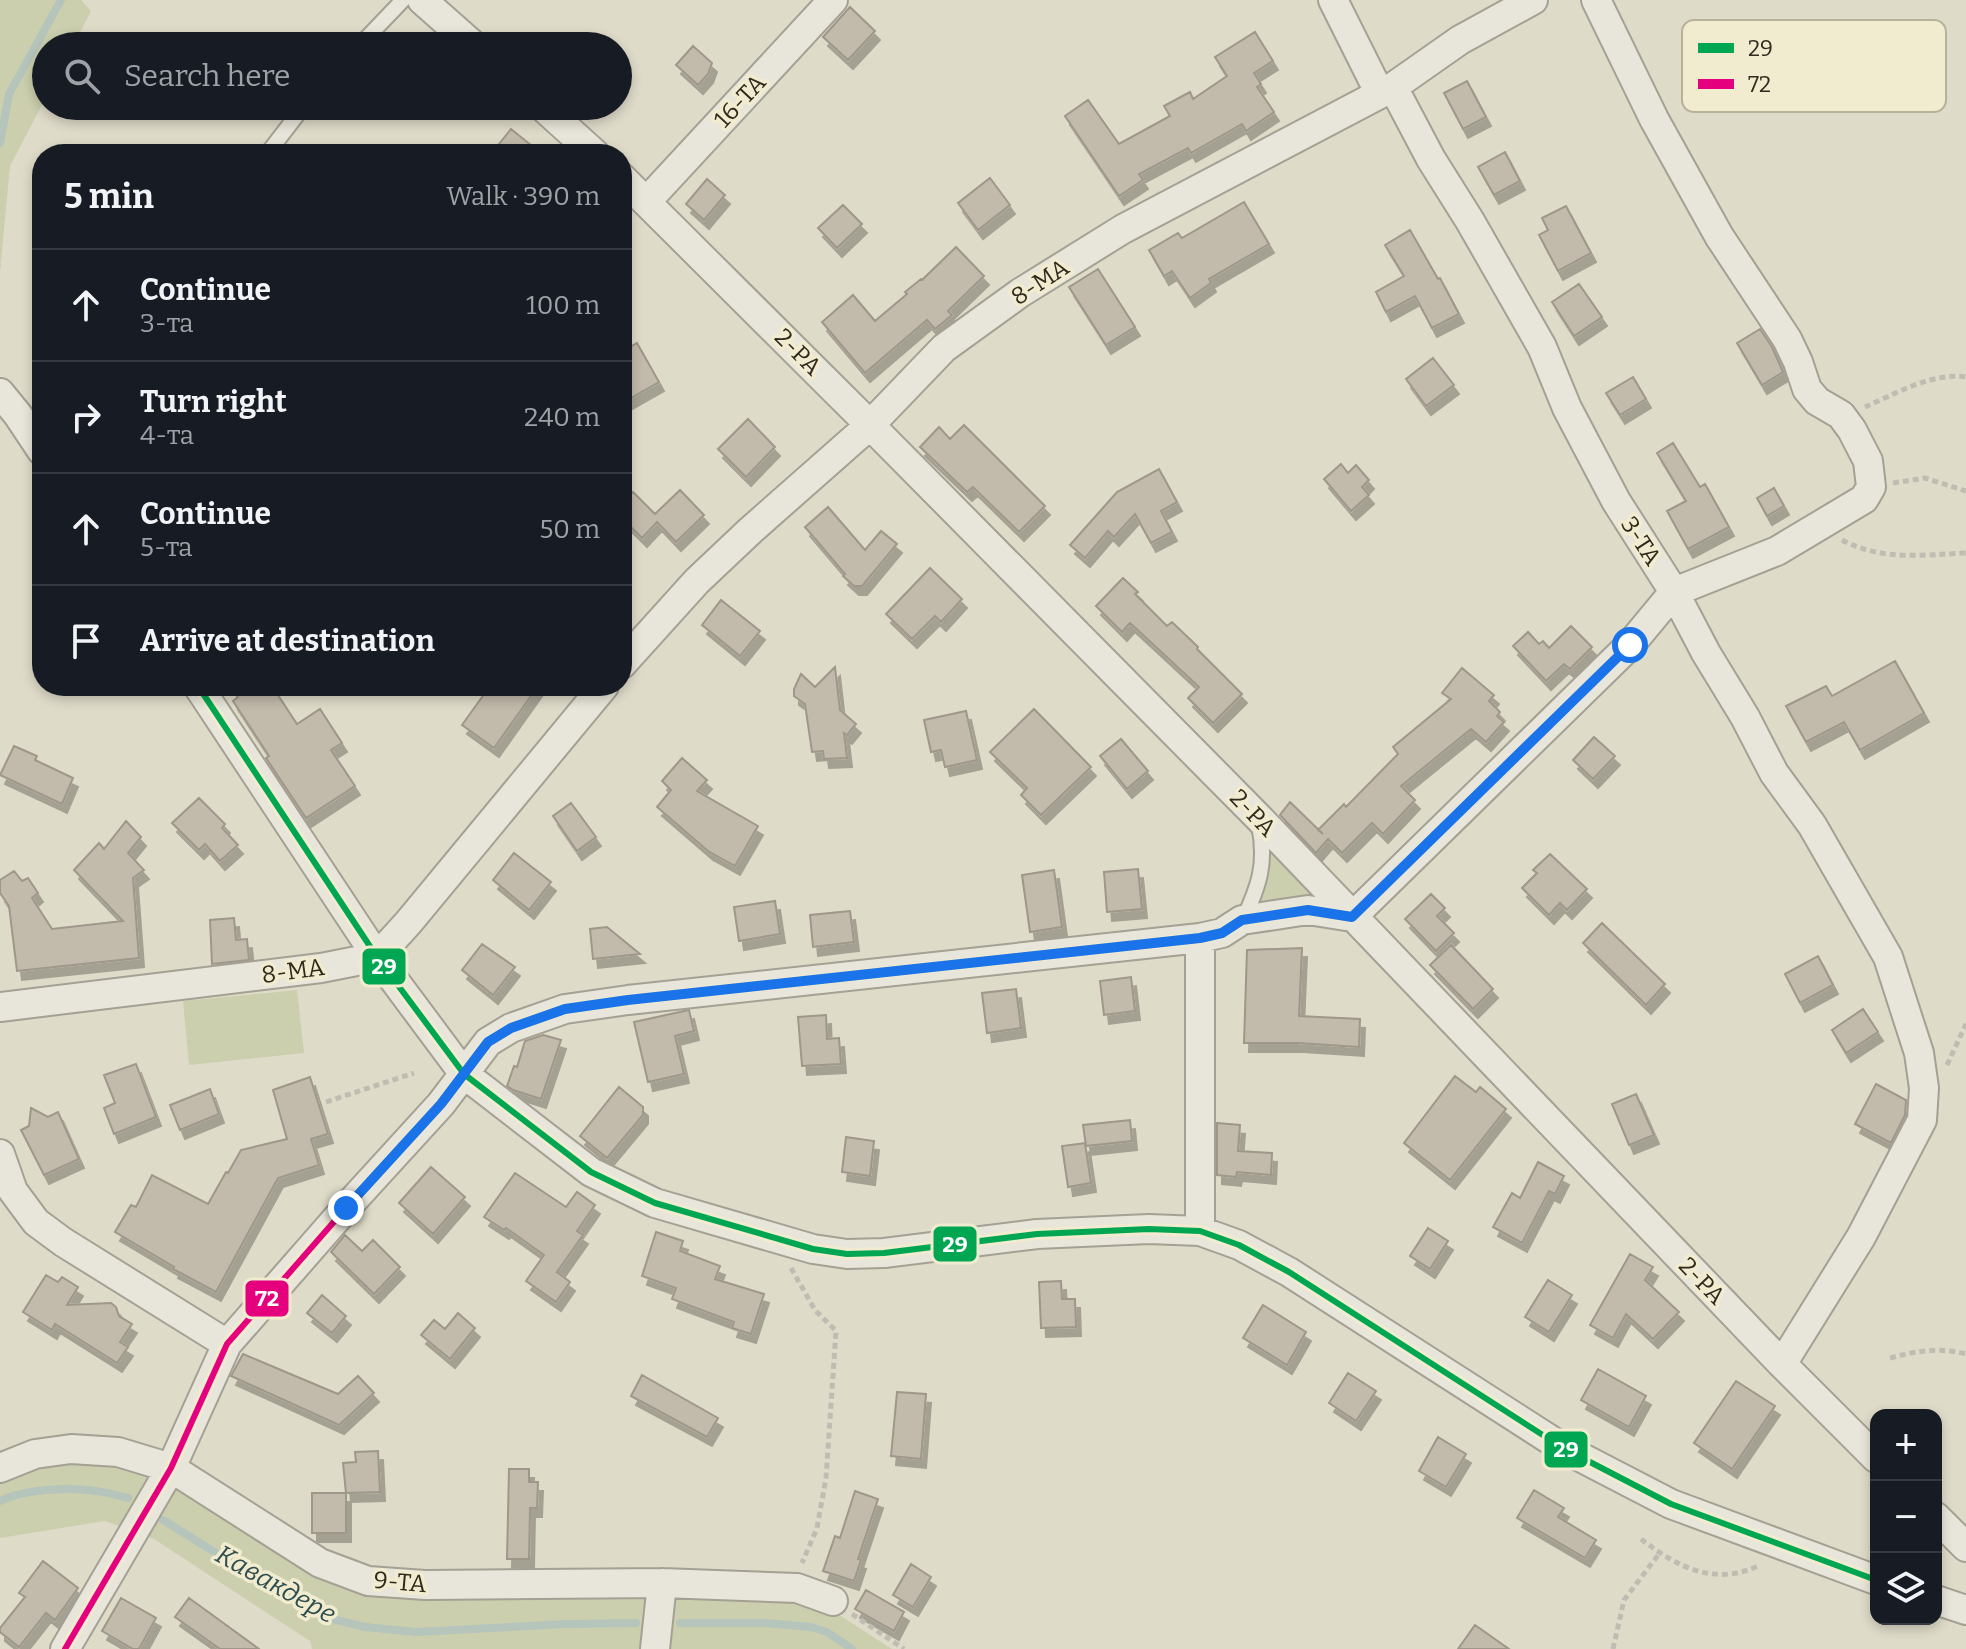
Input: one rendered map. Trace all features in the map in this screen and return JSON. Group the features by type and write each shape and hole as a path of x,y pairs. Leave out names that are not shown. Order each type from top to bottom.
{"street":[{"path":"422,0 458,32"},
{"name":"16-ТА","path":"647,201 833,0"},
{"name":"3-ТА","path":"1333,0 1470,221 1542,347 1567,408 1616,501 1674,592 1630,645 1352,917"},
{"name":"8-МА","path":"632,653 708,571 870,425 944,348 1020,293 1123,229 1387,91 1460,40 1533,0"},
{"path":"1596,0 1654,119 1719,236 1787,339 1807,389 1817,401 1841,415 1868,461 1871,487 1864,499 1777,551 1674,592 1774,773 1812,825 1888,957 1919,1053 1924,1088 1922,1120 1861,1237 1782,1364"},
{"path":"557,120 584,144"},
{"name":"2-РА","path":"632,187 1257,816 1870,1452"},
{"path":"0,393 9,423 32,443"},
{"path":"205,696 377,957 464,1074 591,1172 655,1203 813,1249 847,1254 884,1253 1037,1234 1149,1229 1200,1231 1239,1245 1289,1272 1563,1448 1671,1504 1870,1578"},
{"path":"377,957 596,696"},
{"path":"65,1649 171,1468 227,1344 441,1104 488,1042 511,1028 565,1009 644,998 1200,938 1222,933 1242,920 1308,910 1352,917"},
{"path":"1200,938 1200,1231"},
{"name":"8-МА","path":"0,1007 321,968 377,957"},
{"path":"0,1154 13,1191 36,1222 227,1344"},
{"name":"9-ТА","path":"0,1468 35,1454 71,1449 118,1452 171,1468 320,1563 368,1581 425,1585 662,1583 797,1588 833,1601"},
{"path":"1942,1523 1966,1547"},
{"path":"655,1649 662,1583"},
{"path":"1942,1602 1966,1610"}],"lane":[{"path":"372,32 403,0"},
{"path":"275,144 293,120"},
{"path":"1242,920 1261,877 1263,846 1257,816"}],"path":[{"path":"1841,415 1930,380 1966,377"},
{"path":"1871,487 1925,478 1966,491"},
{"path":"1818,527 1861,549 1891,555 1966,553"},
{"path":"326,1102 414,1073"},
{"path":"765,1587 788,1578 804,1561 817,1528 826,1478 836,1331 808,1299 794,1276 780,1240"},
{"path":"1890,1358 1916,1351 1950,1350 1966,1354"},
{"path":"1641,1539 1659,1554 1689,1570 1719,1575 1750,1571 1794,1550"},
{"path":"1613,1649 1624,1600 1659,1554"},
{"path":"833,1601 904,1649"}],"green space":[{"path":"0,0 81,0 91,11 80,32 32,32 34,120 10,166 0,272"},
{"path":"1257,816 1352,917 1242,920 1253,898"},
{"path":"297,990 304,1053 189,1065 183,1001"},
{"path":"68,1458 150,1470 333,1583 794,1596 830,1609 892,1649 312,1649 310,1641 154,1539 105,1521 0,1538 0,1478"}],"building":[{"path":"850,7 875,31 848,60 823,37"},
{"path":"1255,32 1273,61 1254,73 1261,84 1257,87 1274,112 1246,131 1242,124 1191,153 1188,148 1139,174 1143,180 1119,196 1065,116 1088,100 1119,144 1170,116 1164,106 1190,92 1193,99 1227,76 1215,57"},
{"path":"693,46 712,63 708,74 698,85 676,65"},
{"path":"1467,81 1486,117 1463,129 1444,93"},
{"path":"511,129 530,144 499,144"},
{"path":"1505,152 1520,181 1494,195 1478,167"},
{"path":"990,178 1010,205 978,230 958,203"},
{"path":"707,179 725,195 704,220 686,204"},
{"path":"1244,202 1269,244 1209,279 1211,283 1190,298 1172,271 1164,276 1149,250 1178,233 1182,238"},
{"path":"843,205 862,224 837,248 818,228"},
{"path":"1566,206 1591,253 1558,271 1539,235 1548,230 1542,218"},
{"path":"1410,230 1459,314 1432,328 1415,296 1386,312 1376,292 1404,276 1385,245"},
{"path":"956,247 984,276 948,311 952,315 935,329 927,320 865,373 822,322 853,295 875,321"},
{"path":"1098,269 1135,327 1106,345 1069,287"},
{"path":"1579,284 1602,317 1574,336 1552,302"},
{"path":"1760,329 1783,372 1762,385 1737,343"},
{"path":"637,343 659,382 632,397 632,346"},
{"path":"1433,358 1454,385 1426,406 1406,379"},
{"path":"1633,377 1646,399 1620,415 1606,393"},
{"path":"748,419 775,447 746,477 718,449"},
{"path":"964,425 1045,506 1019,532 973,487 967,492 920,447 939,427 950,439"},
{"path":"1673,443 1700,487 1705,484 1729,527 1688,549 1667,511 1686,501 1657,453"},
{"path":"1341,464 1348,473 1356,465 1369,480 1362,487 1369,495 1351,511 1324,479"},
{"path":"1159,469 1177,502 1161,511 1172,532 1151,543 1135,514 1114,537 1108,531 1085,558 1070,545 1117,492"},
{"path":"1774,488 1784,506 1767,516 1757,498"},
{"path":"680,490 704,515 676,542 657,522 642,538 632,528 632,493 655,514"},
{"path":"828,507 865,550 881,531 897,544 862,586 854,586 843,576 845,574 805,527"},
{"path":"930,568 962,599 941,622 935,616 912,639 886,614"},
{"path":"1123,578 1167,626 1172,622 1242,694 1213,723 1188,698 1199,687 1130,623 1122,632 1096,606"},
{"path":"721,600 760,631 740,656 702,625"},
{"path":"1571,626 1592,647 1570,669 1564,664 1546,681 1513,646 1528,632 1539,644 1543,641 1549,648"},
{"path":"1895,661 1924,713 1860,750 1844,722 1806,742 1786,706 1826,686 1832,696"},
{"path":"835,667 840,710 856,724 847,735 844,733 847,758 824,759 823,751 812,752 805,704 794,696 794,689 801,674 815,687"},
{"path":"1462,668 1494,695 1489,701 1500,712 1497,716 1504,722 1486,742 1471,729 1401,786 1415,800 1383,834 1372,823 1342,853 1328,839 1316,853 1280,815 1290,802 1318,830 1344,804 1346,807 1398,754 1393,747 1451,699 1442,693"},
{"path":"279,696 297,724 320,709 342,743 331,750 355,786 306,818 233,701 238,697"},
{"path":"483,696 531,696 494,748 462,725"},
{"path":"1034,709 1091,767 1041,815 1021,795 1027,788 990,752"},
{"path":"966,711 977,760 945,767 941,750 931,752 924,720"},
{"path":"1594,737 1615,756 1593,779 1573,760"},
{"path":"1121,739 1148,771 1127,789 1100,756"},
{"path":"14,746 73,778 62,804 0,775"},
{"path":"682,758 707,780 697,791 758,826 735,866 708,851 657,807 671,790 662,781"},
{"path":"199,798 225,824 222,828 238,845 220,861 205,844 199,850 172,823"},
{"path":"571,803 596,837 577,851 553,816"},
{"path":"126,821 141,837 128,853 144,870 133,878 139,958 17,971 9,906 0,893 0,880 14,871 22,881 28,878 38,893 32,898 52,929 123,921 74,870 99,843 104,849"},
{"path":"514,853 551,882 529,910 493,880"},
{"path":"1550,854 1587,889 1567,910 1560,903 1549,915 1522,888 1537,873 1533,870"},
{"path":"1138,869 1142,909 1107,912 1104,872"},
{"path":"1054,870 1062,927 1030,932 1022,875"},
{"path":"1431,894 1445,908 1437,916 1454,933 1436,951 1405,919"},
{"path":"775,901 780,934 739,941 734,907"},
{"path":"850,911 854,942 813,947 810,915"},
{"path":"234,918 236,940 247,939 249,960 212,964 210,920"},
{"path":"1602,923 1665,984 1646,1005 1583,943"},
{"path":"607,927 640,954 593,959 590,929"},
{"path":"482,944 515,967 493,995 462,970"},
{"path":"1451,945 1493,989 1473,1009 1430,965"},
{"path":"1302,948 1299,1016 1360,1019 1359,1047 1244,1043 1247,950"},
{"path":"1818,956 1833,985 1800,1003 1785,974"},
{"path":"1131,977 1135,1011 1104,1015 1100,981"},
{"path":"1016,989 1021,1028 987,1033 982,993"},
{"path":"1863,1009 1878,1032 1846,1053 1832,1030"},
{"path":"689,1010 694,1031 675,1036 684,1074 648,1082 634,1022"},
{"path":"826,1015 827,1039 839,1038 841,1064 802,1066 798,1017"},
{"path":"543,1035 561,1040 541,1099 507,1086 525,1041"},
{"path":"136,1064 156,1117 114,1134 104,1108 115,1103 104,1075"},
{"path":"1455,1076 1476,1092 1480,1087 1506,1109 1450,1180 1404,1143"},
{"path":"310,1077 328,1134 311,1139 319,1165 278,1178 216,1292 115,1232 131,1205 136,1207 152,1175 208,1204 241,1150 287,1139 273,1090"},
{"path":"1876,1084 1906,1100 1905,1115 1891,1143 1855,1124"},
{"path":"619,1087 643,1107 643,1115 607,1158 580,1136"},
{"path":"210,1089 219,1114 180,1130 170,1105"},
{"path":"1636,1094 1654,1135 1629,1145 1612,1104"},
{"path":"31,1108 48,1117 58,1112 79,1159 44,1175 21,1130 29,1126"},
{"path":"1130,1120 1132,1141 1086,1146 1083,1125"},
{"path":"1217,1123 1240,1125 1238,1151 1272,1153 1271,1175 1237,1172 1236,1177 1217,1175"},
{"path":"846,1137 874,1141 870,1176 842,1172"},
{"path":"1085,1143 1091,1183 1068,1187 1062,1146"},
{"path":"1538,1162 1564,1176 1555,1194 1549,1191 1522,1243 1493,1227 1512,1193 1520,1198"},
{"path":"431,1167 465,1197 433,1234 399,1203"},
{"path":"515,1173 566,1207 577,1192 595,1205 577,1231 583,1235 557,1272 570,1282 556,1302 526,1281 544,1255 506,1228 504,1230 484,1217"},
{"path":"1428,1228 1448,1241 1430,1269 1410,1256"},
{"path":"656,1232 683,1241 680,1251 720,1266 715,1279 764,1294 751,1334 732,1328 734,1322 672,1299 676,1288 642,1276"},
{"path":"345,1235 362,1251 373,1240 400,1267 374,1294 331,1252"},
{"path":"1630,1254 1653,1267 1645,1280 1679,1312 1653,1339 1626,1314 1613,1338 1590,1325"},
{"path":"46,1275 58,1282 62,1277 78,1287 67,1305 111,1303 119,1316 132,1324 120,1342 128,1347 117,1363 55,1324 52,1330 23,1312"},
{"path":"1548,1280 1572,1295 1549,1332 1525,1317"},
{"path":"1061,1281 1062,1299 1075,1299 1076,1327 1041,1328 1039,1282"},
{"path":"322,1295 346,1316 332,1333 307,1313"},
{"path":"1263,1305 1306,1332 1287,1365 1243,1338"},
{"path":"458,1313 475,1328 450,1359 421,1335 434,1320 445,1329"},
{"path":"243,1354 338,1394 358,1376 374,1393 339,1425 231,1376"},
{"path":"1598,1369 1646,1396 1629,1427 1581,1400"},
{"path":"1348,1373 1376,1391 1356,1421 1329,1403"},
{"path":"642,1375 718,1418 707,1437 631,1396"},
{"path":"1736,1381 1775,1406 1732,1469 1694,1443"},
{"path":"897,1392 926,1394 921,1459 891,1456"},
{"path":"1438,1437 1466,1454 1446,1487 1419,1471"},
{"path":"378,1451 380,1492 346,1493 343,1463 356,1462 355,1452"},
{"path":"509,1469 529,1469 529,1482 538,1482 537,1508 530,1508 529,1559 507,1559"},
{"path":"1534,1490 1564,1508 1558,1517 1596,1540 1585,1558 1517,1518"},
{"path":"855,1491 878,1499 854,1581 823,1571 835,1536 840,1538"},
{"path":"312,1493 346,1493 346,1533 312,1533"},
{"path":"43,1561 78,1588 55,1620 46,1613 19,1647 0,1632 0,1628 25,1597 19,1593"},
{"path":"911,1564 931,1577 913,1607 893,1595"},
{"path":"866,1590 904,1612 894,1631 855,1609"},
{"path":"121,1598 156,1618 139,1649 133,1649 102,1631"},
{"path":"189,1598 259,1649 220,1649 175,1617"},
{"path":"1475,1625 1509,1649 1458,1649"}],"waterway":[{"name":"Кавакдере","path":"43,32 61,0"},
{"name":"Кавакдере","path":"0,143 9,94 32,52"},
{"name":"Кавакдере","path":"0,1501 22,1494 60,1489 128,1498"},
{"name":"Кавакдере","path":"163,1520 271,1587 328,1618 365,1627 416,1632 636,1623"},
{"name":"Кавакдере","path":"680,1623 765,1623 811,1627 827,1632 852,1649"}],"transit line":[{"name":"29","path":"205,696 377,957 464,1074 591,1172 655,1203 813,1249 847,1254 884,1253 1037,1234 1149,1229 1200,1231 1239,1245 1289,1272 1563,1448 1671,1504 1870,1578"},
{"name":"72","path":"65,1649 171,1468 227,1344 441,1104 488,1042 511,1028 565,1009 628,1000 1200,938 1222,933 1242,920 1308,910 1352,917"}],"route":[{"path":"346,1208 441,1104 488,1042 511,1028 565,1009 1200,938 1222,933 1242,920 1308,910 1352,917 1630,645"}]}
